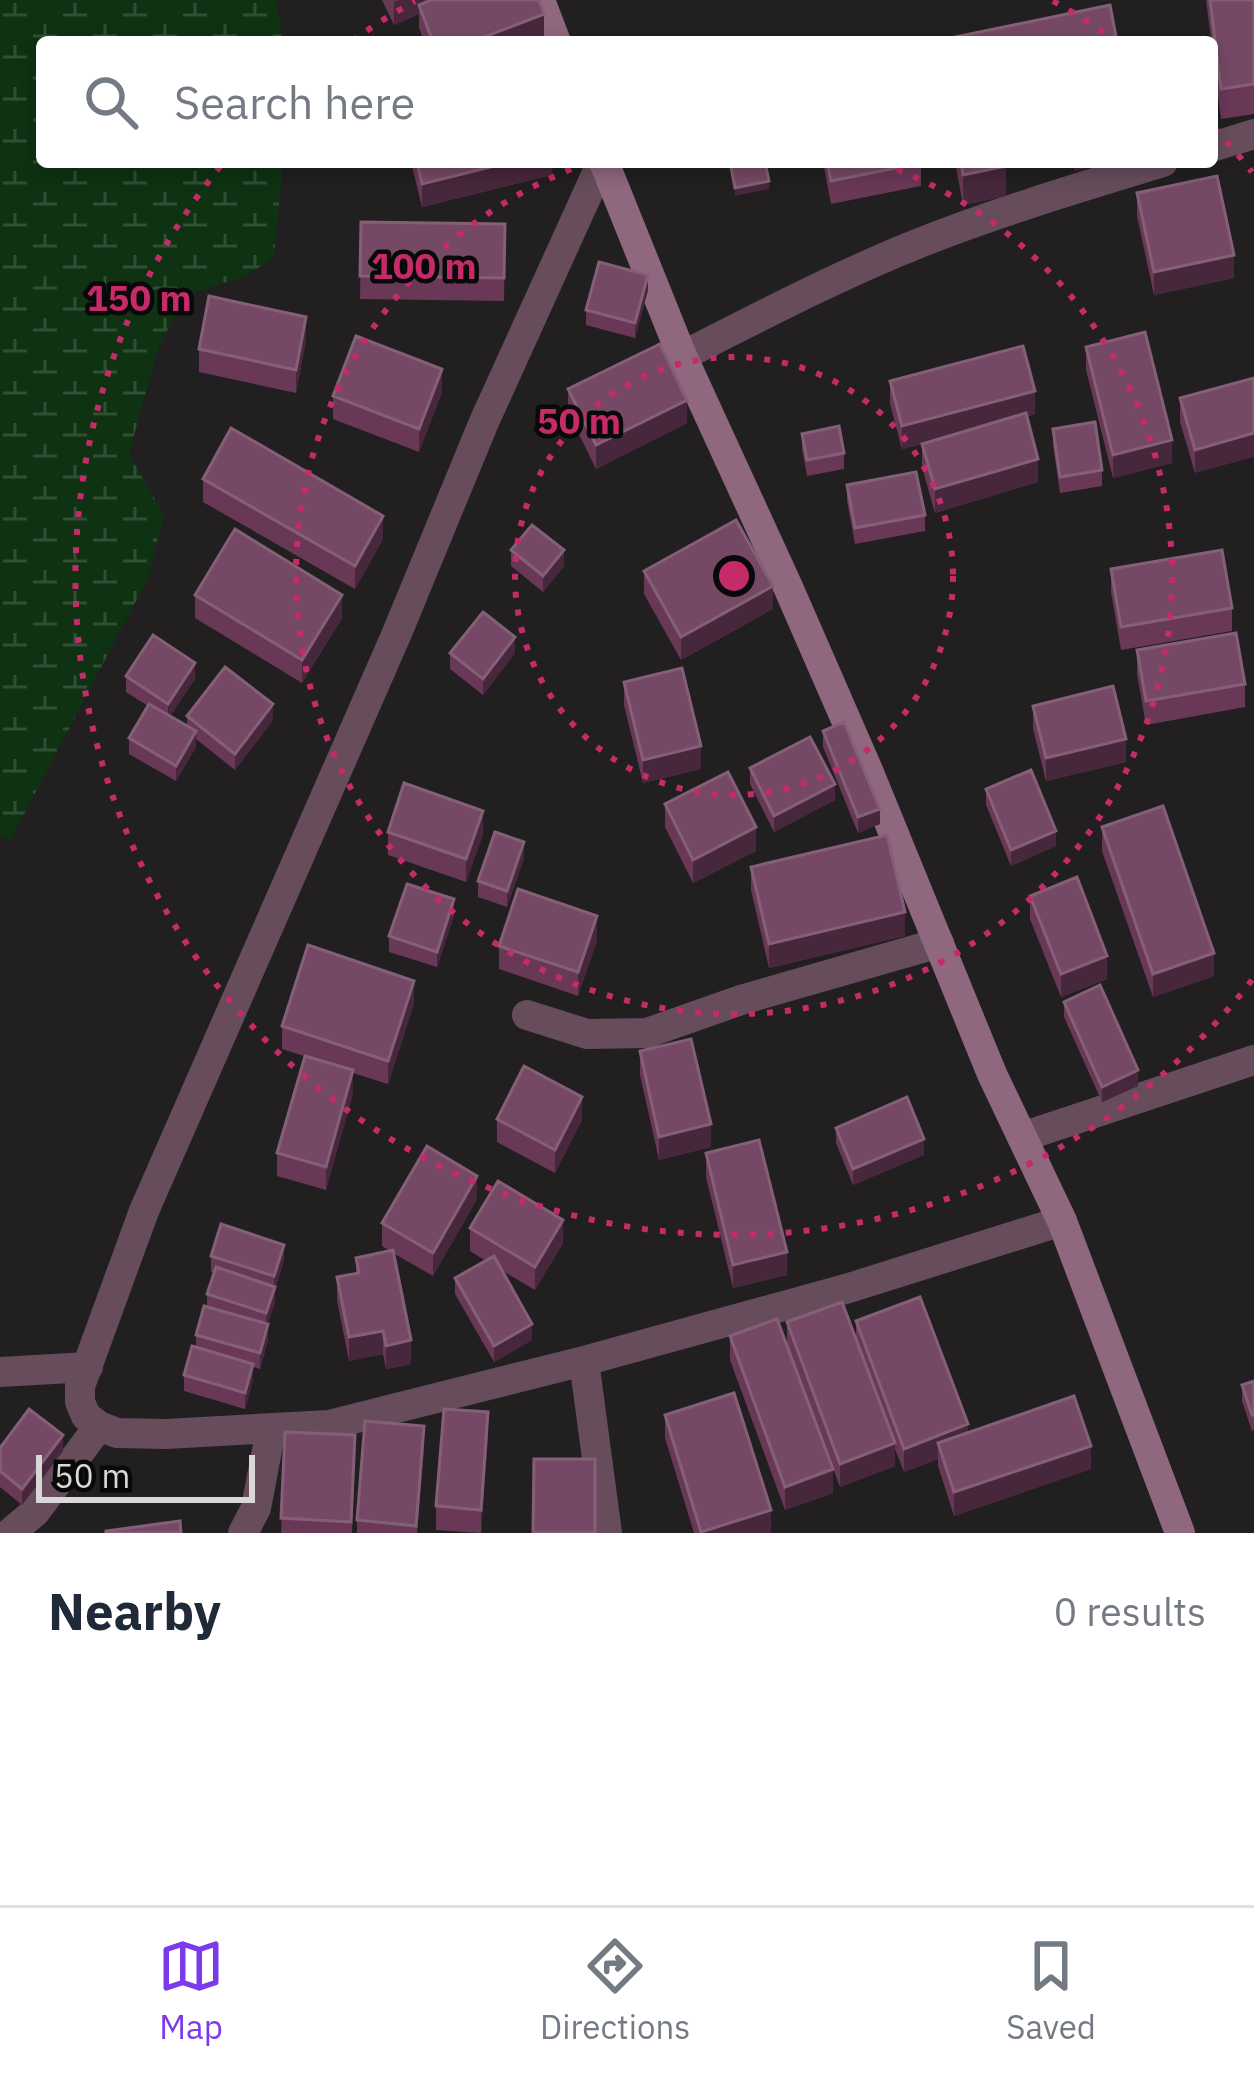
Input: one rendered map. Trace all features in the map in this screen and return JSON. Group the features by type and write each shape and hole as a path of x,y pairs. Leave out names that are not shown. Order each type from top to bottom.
{"street":[{"path":"540,0 554,36"},
{"path":"1218,145 1254,134"},
{"path":"600,168 484,422 398,632 144,1211 80,1386 86,1416 117,1433 329,1425 849,1288 1062,1221"},
{"path":"605,168 992,1074 1062,1221 1180,1533"},
{"path":"682,356 916,244 1143,168"},
{"path":"527,1015 587,1034 647,1033 741,1000 939,944"},
{"path":"1022,1137 1254,1060"},
{"path":"584,1361 607,1533"},
{"path":"0,1372 88,1367"},
{"path":"14,1532 35,1512 99,1426"},
{"path":"243,1533 256,1508 271,1429"}],"green space":[{"path":"0,0 275,0 281,36 36,36 36,168 282,168 274,258 243,277 187,294 158,348 129,454 164,515 147,580 10,841 0,836"}],"building":[{"path":"431,0 539,0 544,14 487,36 431,36 419,5"},
{"path":"1210,0 1254,0 1254,84 1221,89"},
{"path":"1110,5 1116,36 960,36"},
{"path":"418,168 487,168 422,184"},
{"path":"731,168 766,168 769,181 735,188"},
{"path":"828,168 896,168 831,181"},
{"path":"962,168 996,168 963,175"},
{"path":"1217,176 1234,255 1154,272 1137,193"},
{"path":"361,222 505,224 504,278 360,276"},
{"path":"599,262 648,275 635,323 586,310"},
{"path":"209,296 306,317 296,370 199,349"},
{"path":"1145,332 1172,440 1113,455 1086,347"},
{"path":"356,336 442,369 419,429 333,396"},
{"path":"660,344 687,400 596,445 568,389"},
{"path":"1023,346 1035,391 902,426 890,381"},
{"path":"1254,378 1254,433 1195,450 1180,398"},
{"path":"1026,413 1038,459 935,489 922,444"},
{"path":"1095,422 1102,470 1060,477 1053,429"},
{"path":"839,426 844,453 807,460 802,434"},
{"path":"231,428 383,516 355,566 203,479"},
{"path":"916,472 925,515 855,528 847,485"},
{"path":"736,520 773,586 681,637 644,571"},
{"path":"532,525 564,550 543,576 511,550"},
{"path":"235,529 342,595 302,660 195,595"},
{"path":"1222,550 1232,608 1121,627 1111,569"},
{"path":"483,612 515,637 483,679 450,653"},
{"path":"1236,633 1245,684 1146,701 1137,650"},
{"path":"153,635 195,663 168,704 126,676"},
{"path":"225,667 273,704 235,754 187,716"},
{"path":"682,668 701,746 643,760 624,682"},
{"path":"1113,686 1126,739 1046,758 1033,706"},
{"path":"149,704 196,731 176,766 129,738"},
{"path":"844,722 880,809 858,817 823,731"},
{"path":"810,737 835,784 774,816 750,768"},
{"path":"1031,770 1056,831 1011,850 986,789"},
{"path":"728,772 756,827 693,860 665,804"},
{"path":"404,783 483,811 466,859 388,832"},
{"path":"1163,806 1214,953 1153,974 1102,827"},
{"path":"495,832 524,842 507,891 478,881"},
{"path":"887,835 905,912 769,944 751,867"},
{"path":"1077,877 1107,956 1061,974 1030,896"},
{"path":"407,884 454,899 437,952 389,936"},
{"path":"518,889 597,916 578,972 499,946"},
{"path":"308,945 414,981 388,1061 282,1026"},
{"path":"1100,985 1138,1070 1102,1087 1064,1002"},
{"path":"691,1039 711,1124 659,1137 640,1051"},
{"path":"305,1056 353,1070 326,1167 277,1153"},
{"path":"524,1066 582,1097 555,1150 497,1119"},
{"path":"907,1097 924,1139 853,1169 836,1128"},
{"path":"759,1140 787,1252 733,1265 706,1153"},
{"path":"427,1146 477,1176 433,1253 382,1223"},
{"path":"498,1181 563,1220 535,1267 470,1228"},
{"path":"221,1224 284,1245 274,1276 211,1256"},
{"path":"393,1250 411,1340 386,1346 383,1331 349,1337 337,1277 359,1273 356,1258"},
{"path":"494,1256 532,1324 494,1346 455,1278"},
{"path":"216,1267 275,1287 266,1313 207,1294"},
{"path":"920,1297 968,1424 904,1449 856,1321"},
{"path":"842,1302 895,1443 840,1464 787,1322"},
{"path":"204,1306 268,1324 260,1353 196,1335"},
{"path":"777,1319 833,1469 785,1487 730,1336"},
{"path":"192,1346 253,1364 245,1393 184,1375"},
{"path":"1254,1381 1254,1415 1252,1415 1242,1385"},
{"path":"734,1393 771,1510 701,1532 665,1415"},
{"path":"1074,1396 1091,1446 954,1492 938,1443"},
{"path":"29,1409 63,1435 22,1489 0,1471 0,1448"},
{"path":"444,1409 488,1412 481,1510 436,1506"},
{"path":"365,1421 424,1426 416,1526 357,1520"},
{"path":"285,1432 355,1435 351,1522 281,1518"},
{"path":"534,1459 595,1459 595,1533 533,1533"},
{"path":"180,1521 181,1533 106,1533 106,1531"}]}
